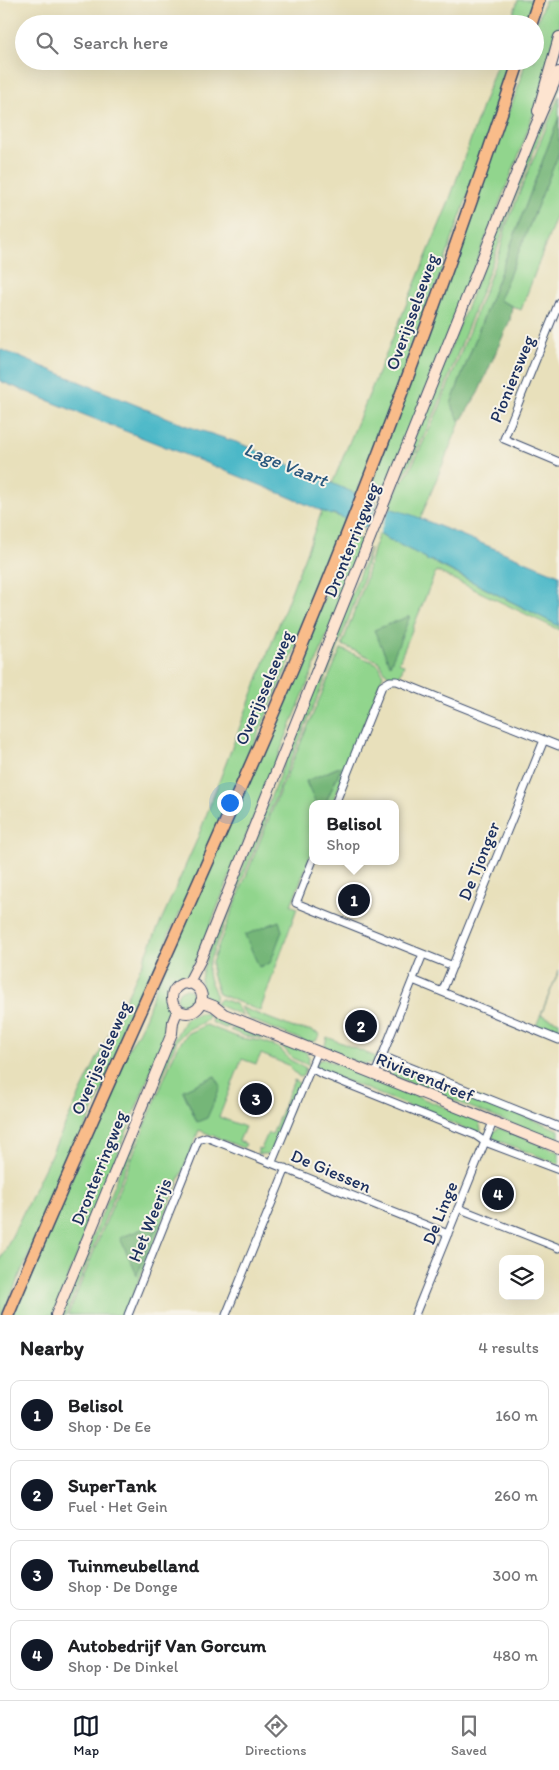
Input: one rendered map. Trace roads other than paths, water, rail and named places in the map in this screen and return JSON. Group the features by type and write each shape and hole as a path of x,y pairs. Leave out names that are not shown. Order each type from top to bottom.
{"highway":[{"path":"535,15 539,0"},
{"name":"Overijsselseweg","path":"8,1315 58,1196 247,774 293,665 364,489 434,305 516,70"}],"main road":[{"name":"Dronterringweg","path":"533,132 541,95 559,36"},
{"name":"Dronterringweg","path":"192,985 533,132 559,72"},
{"path":"192,985 200,993 200,1004 192,1012 181,1011 173,1002 173,993 179,986 192,985"},
{"name":"Rivierendreef","path":"200,1004 214,1012 224,1014 318,1051 559,1148"},
{"name":"Dronterringweg","path":"56,1315 172,1033 178,1024 181,1011"}],"street":[{"name":"Pioniersweg","path":"559,302 504,439 559,462"},
{"path":"338,800 382,686 390,681 397,681 559,746"},
{"name":"De Tjonger","path":"442,992 544,740"},
{"path":"311,865 296,903 453,966"},
{"path":"375,1074 423,954"},
{"path":"413,980 559,1040"},
{"path":"272,1162 318,1051"},
{"path":"382,1056 559,1127"},
{"path":"311,1068 320,1074 475,1135 485,1142 559,1170"},
{"name":"De Linge","path":"415,1315 493,1122"},
{"name":"De Giessen","path":"202,1138 206,1137 272,1162 448,1234"},
{"name":"Het Weerijs","path":"128,1315 198,1140 202,1138"},
{"path":"226,1315 286,1168"},
{"path":"458,1208 559,1248"}],"water":[{"name":"Lage Vaart","path":"0,349 187,426 239,443 389,508 412,515 559,575 559,626 430,560 428,562 426,558 383,535 0,381"}],"place":[{"name":"Belisol","path":"354,900"},
{"name":"SuperTank","path":"361,1026"},
{"name":"Tuinmeubelland","path":"256,1099"},
{"name":"Autobedrijf Van Gorcum","path":"498,1194"}]}
